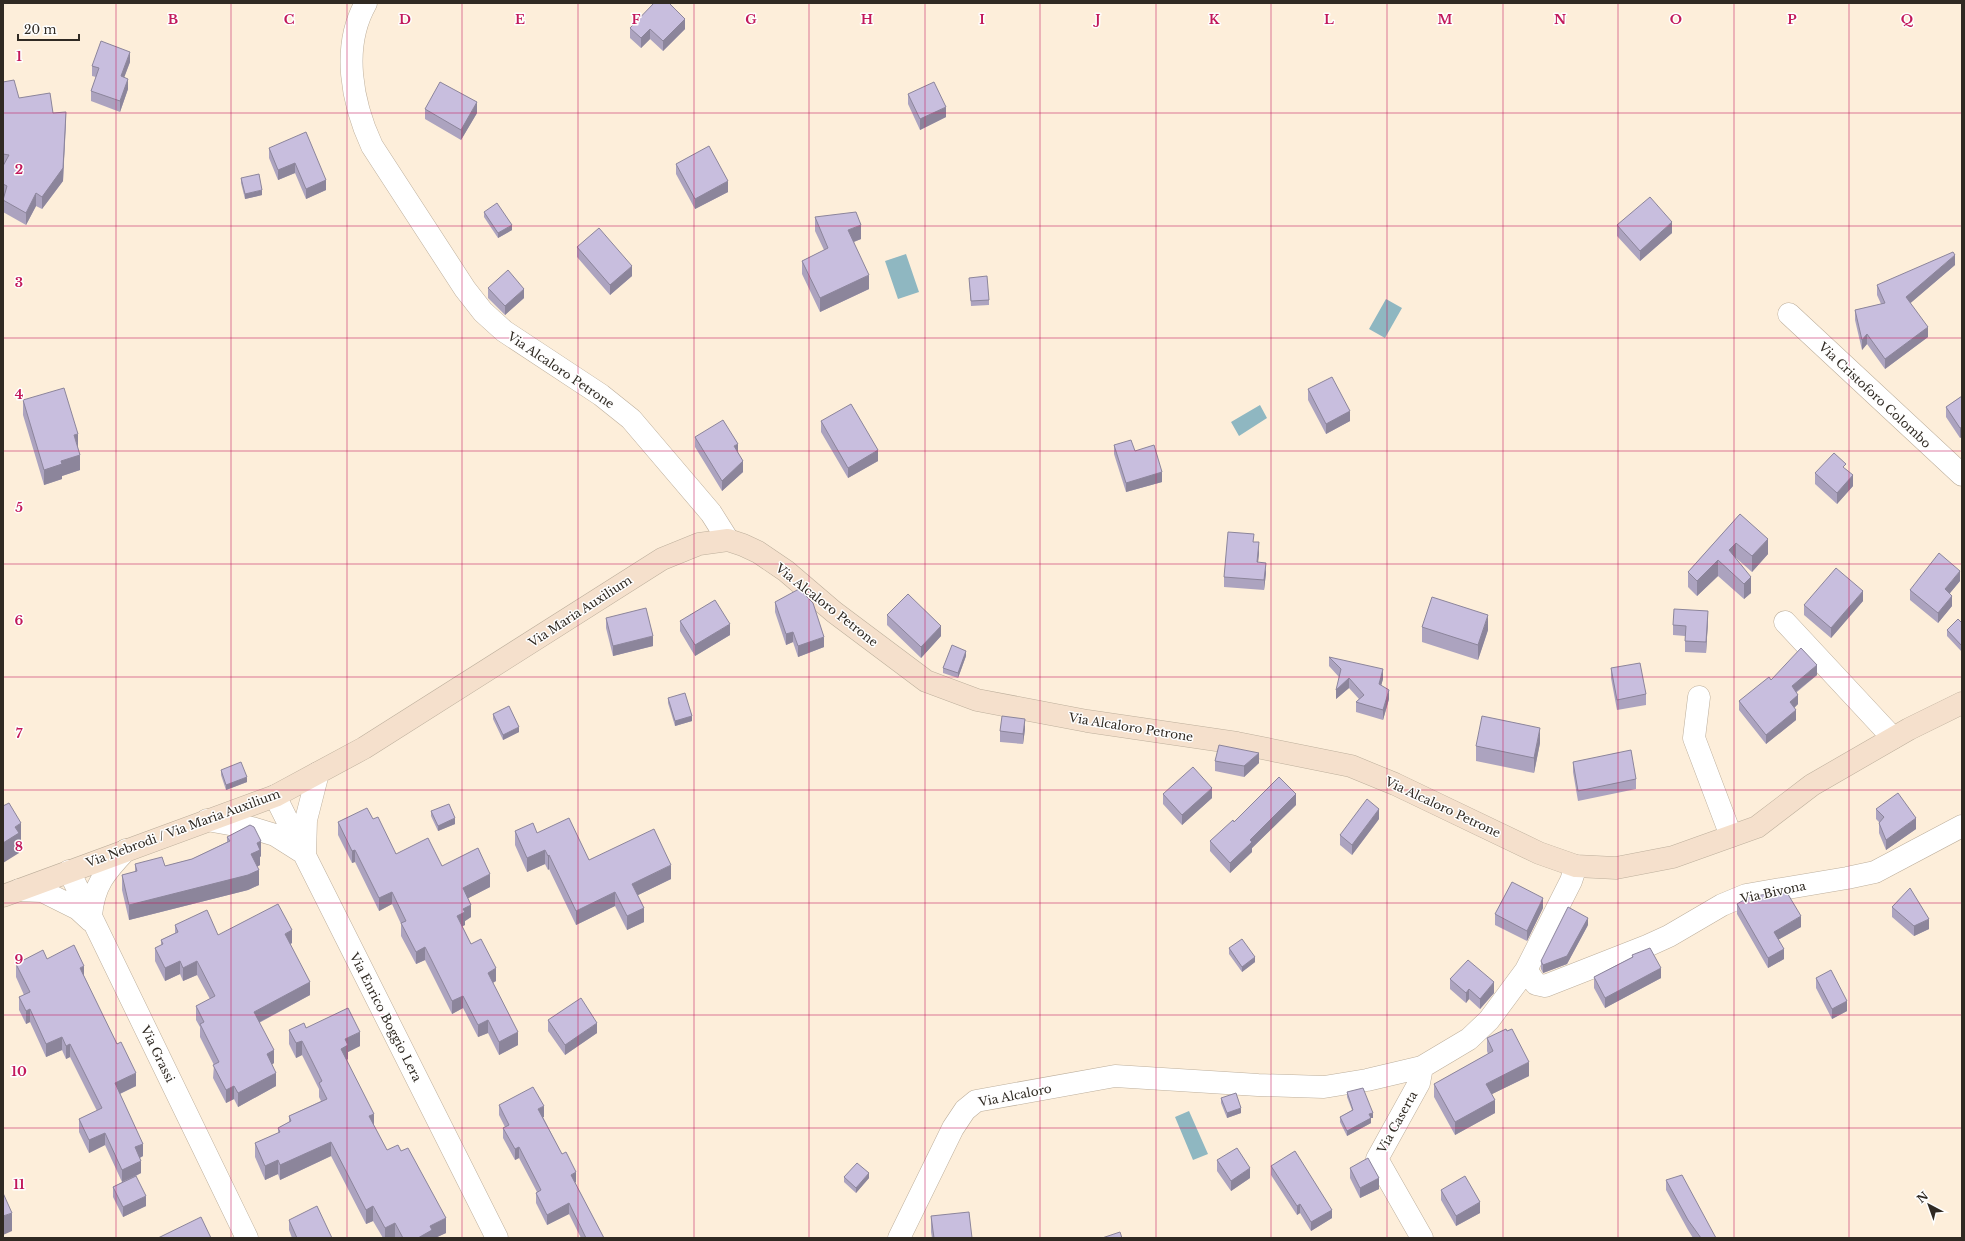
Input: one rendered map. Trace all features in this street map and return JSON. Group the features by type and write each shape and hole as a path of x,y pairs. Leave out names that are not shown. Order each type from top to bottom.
{"street":[{"name":"Via Alcaloro Petrone","path":"366,3 360,13 352,39 352,59 356,102 361,122 372,146 465,289 483,312 504,331 601,395 630,419 711,513 728,540 758,552 786,571 834,612 926,681 976,700 1087,721 1237,743 1351,766 1395,784 1539,853 1576,866 1616,868 1673,857 1756,827 1812,785 1893,738 1962,703"},
{"name":"Via Cristoforo Colombo","path":"1789,314 1962,475"},
{"name":"Via Maria Auxilium","path":"440,700 662,559 698,544 728,540"},
{"path":"1785,622 1893,738"},
{"path":"1699,697 1694,738 1731,836"},
{"name":"Via Nebrodi / Via Maria Auxilium","path":"11,893 276,796 364,748 440,700"},
{"path":"305,854 306,820 318,773"},
{"name":"Via Enrico Boggio Lera","path":"276,796 497,1238"},
{"path":"208,820 252,828 275,835 305,854"},
{"name":"Via Bivona","path":"1526,970 1536,984 1544,986 1647,946 1722,906 1746,895 1875,872 1962,826"},
{"path":"93,920 92,901 99,882 126,850"},
{"name":"Via Alcaloro","path":"899,1238 953,1128 966,1110 976,1101 1115,1076 1258,1085 1324,1086 1367,1080 1422,1067 1469,1039 1489,1020 1526,970 1571,881 1576,866"},
{"name":"Via Grassi","path":"69,871 247,1238"},
{"path":"11,893 42,891 78,909 93,920"},
{"name":"Via Caserta","path":"1422,1067 1419,1083 1377,1159 1422,1238"}],"water":[{"path":"906,254 919,292 898,299 885,261"},
{"path":"1386,299 1402,308 1385,338 1369,329"},
{"path":"1260,405 1267,418 1239,436 1231,422"},
{"path":"1189,1111 1208,1154 1193,1160 1175,1117"}],"building":[{"path":"654,3 669,3 685,19 663,41 650,29 641,38 630,28"},
{"path":"101,41 130,52 121,76 128,79 120,101 91,91 99,68 92,66"},
{"path":"14,80 19,98 50,93 53,113 66,112 63,168 42,197 36,193 26,213 3,200 7,186 3,184 3,166 9,155 3,154 3,82"},
{"path":"440,82 477,102 461,130 425,109"},
{"path":"934,82 946,107 920,119 908,94"},
{"path":"306,132 326,180 306,189 295,163 278,170 269,148"},
{"path":"709,146 728,181 695,199 676,164"},
{"path":"259,174 262,190 245,194 241,178"},
{"path":"1650,197 1672,222 1640,251 1617,225"},
{"path":"497,203 512,225 498,233 484,212"},
{"path":"856,212 861,225 848,230 869,275 820,298 802,261 828,248 815,217"},
{"path":"599,228 632,266 610,285 577,247"},
{"path":"1953,252 1955,255 1906,297 1928,327 1885,359 1867,334 1862,340 1855,310 1885,303 1877,285"},
{"path":"508,270 524,289 505,306 488,288"},
{"path":"987,276 989,300 971,301 969,278"},
{"path":"1332,377 1350,411 1326,424 1308,389"},
{"path":"64,388 78,434 74,435 80,455 61,461 62,464 44,470 23,400"},
{"path":"1962,396 1962,427 1960,428 1946,407"},
{"path":"851,404 878,450 848,468 821,421"},
{"path":"723,420 738,444 734,446 743,461 722,481 695,437"},
{"path":"1131,440 1135,451 1154,445 1162,472 1126,483 1114,445"},
{"path":"1834,453 1846,464 1843,467 1853,475 1837,493 1815,473"},
{"path":"1740,514 1768,539 1752,556 1736,543 1729,550 1751,577 1744,584 1718,560 1697,581 1688,572"},
{"path":"1228,532 1254,534 1253,542 1259,542 1257,562 1266,563 1264,580 1224,577"},
{"path":"1939,553 1960,571 1945,589 1952,596 1938,613 1910,590"},
{"path":"1836,568 1863,591 1831,628 1804,605"},
{"path":"799,589 813,603 824,637 798,646 793,632 786,634 775,602"},
{"path":"908,594 941,626 921,647 887,615"},
{"path":"1432,597 1488,615 1478,645 1422,627"},
{"path":"715,600 730,624 695,645 680,621"},
{"path":"646,608 653,636 613,646 606,618"},
{"path":"1674,609 1708,611 1706,642 1685,641 1686,626 1673,625"},
{"path":"1958,619 1962,623 1962,646 1947,630"},
{"path":"952,645 966,651 958,673 943,668"},
{"path":"1801,648 1817,665 1792,686 1798,695 1790,702 1796,710 1766,735 1739,701 1769,677 1771,680"},
{"path":"1329,657 1383,669 1379,684 1389,690 1383,710 1356,702 1364,695 1349,678 1336,690 1341,669"},
{"path":"1640,663 1646,694 1617,700 1611,668"},
{"path":"685,693 692,716 675,721 668,698"},
{"path":"509,706 519,727 503,735 493,714"},
{"path":"1002,716 1025,719 1023,734 1000,731"},
{"path":"1482,716 1540,728 1534,758 1476,746"},
{"path":"1219,745 1259,753 1244,766 1215,761"},
{"path":"1631,750 1636,779 1578,791 1573,762"},
{"path":"241,762 247,777 226,785 221,770"},
{"path":"1193,767 1212,788 1182,815 1163,794"},
{"path":"1279,777 1296,794 1250,840 1252,842 1230,863 1210,841 1233,820 1234,822"},
{"path":"1898,793 1916,818 1886,840 1879,823 1884,817 1876,809"},
{"path":"1367,799 1379,809 1352,845 1340,835"},
{"path":"9,803 21,823 15,827 19,833 3,843 3,806"},
{"path":"449,804 455,818 438,826 431,811"},
{"path":"367,808 373,819 378,817 396,854 428,838 442,866 478,848 490,874 463,888 471,905 463,909 465,912 457,916 471,944 481,939 496,968 488,973 518,1032 499,1042 488,1020 478,1025 463,996 452,1001 425,947 416,952 401,923 406,921 392,892 379,898 355,850 352,851 338,822"},
{"path":"569,818 589,860 654,829 671,865 632,884 644,908 627,916 615,892 576,911 549,855 548,856 545,850 527,858 515,831 533,823 537,833"},
{"path":"250,825 254,827 261,841 257,843 260,850 251,854 259,870 248,875 129,905 122,875 137,871 135,864 162,857 165,866 192,859 230,841 227,837"},
{"path":"1512,882 1543,898 1527,931 1495,914"},
{"path":"1910,888 1929,919 1914,926 1892,907"},
{"path":"1786,891 1801,916 1774,932 1784,949 1768,958 1737,904 1749,897"},
{"path":"278,904 292,930 285,934 310,982 254,1012 274,1050 267,1054 276,1073 238,1093 234,1086 226,1090 213,1065 219,1062 200,1024 204,1022 196,1006 215,996 197,961 183,968 180,961 165,968 155,948 163,944 161,940 178,932 175,925 207,910 218,935"},
{"path":"1568,907 1588,918 1567,956 1543,965 1541,961"},
{"path":"1242,939 1255,957 1242,967 1229,948"},
{"path":"74,945 84,966 80,968 117,1044 121,1042 136,1073 115,1083 143,1144 135,1147 141,1161 122,1170 105,1133 89,1140 79,1119 102,1108 70,1044 66,1046 62,1037 46,1044 30,1009 26,1011 19,997 30,992 16,964 43,950 47,959"},
{"path":"1650,948 1661,968 1605,998 1594,977 1633,957 1632,955"},
{"path":"1468,960 1494,982 1480,999 1469,989 1466,993 1450,979"},
{"path":"1831,970 1847,1001 1832,1009 1816,978"},
{"path":"581,998 597,1023 565,1045 548,1020"},
{"path":"348,1008 360,1032 345,1039 348,1045 341,1049 374,1114 369,1116 387,1150 398,1145 401,1151 408,1148 446,1218 430,1226 432,1230 418,1238 403,1238 395,1223 385,1228 373,1206 366,1210 331,1142 280,1165 278,1160 265,1166 255,1143 280,1132 278,1128 291,1121 289,1116 327,1099 319,1083 322,1081 302,1041 296,1043 289,1030 304,1023 306,1028"},
{"path":"1506,1029 1507,1031 1512,1029 1529,1062 1486,1084 1495,1100 1455,1122 1434,1084 1493,1051 1487,1038"},
{"path":"533,1087 544,1106 538,1109 562,1154 566,1152 576,1172 571,1175 604,1238 586,1238 569,1203 547,1215 536,1193 541,1190 519,1147 515,1149 503,1128 509,1125 499,1105"},
{"path":"1363,1088 1373,1113 1369,1114 1371,1118 1347,1131 1340,1117 1353,1110 1347,1092"},
{"path":"1236,1093 1241,1108 1227,1113 1221,1098"},
{"path":"1237,1148 1250,1168 1231,1181 1217,1160"},
{"path":"1295,1151 1332,1210 1311,1222 1300,1204 1297,1206 1271,1166"},
{"path":"1368,1158 1379,1178 1360,1188 1350,1168"},
{"path":"857,1163 869,1173 856,1188 844,1177"},
{"path":"1682,1175 1716,1238 1701,1238 1688,1220 1666,1180"},
{"path":"136,1176 146,1196 123,1207 113,1187"},
{"path":"1465,1176 1480,1202 1456,1216 1441,1190"},
{"path":"3,1193 12,1213 3,1216"},
{"path":"317,1206 332,1238 297,1238 289,1220"},
{"path":"969,1212 972,1238 934,1238 931,1216"},
{"path":"201,1217 211,1238 158,1238"},
{"path":"1120,1232 1122,1238 1102,1238"}]}
